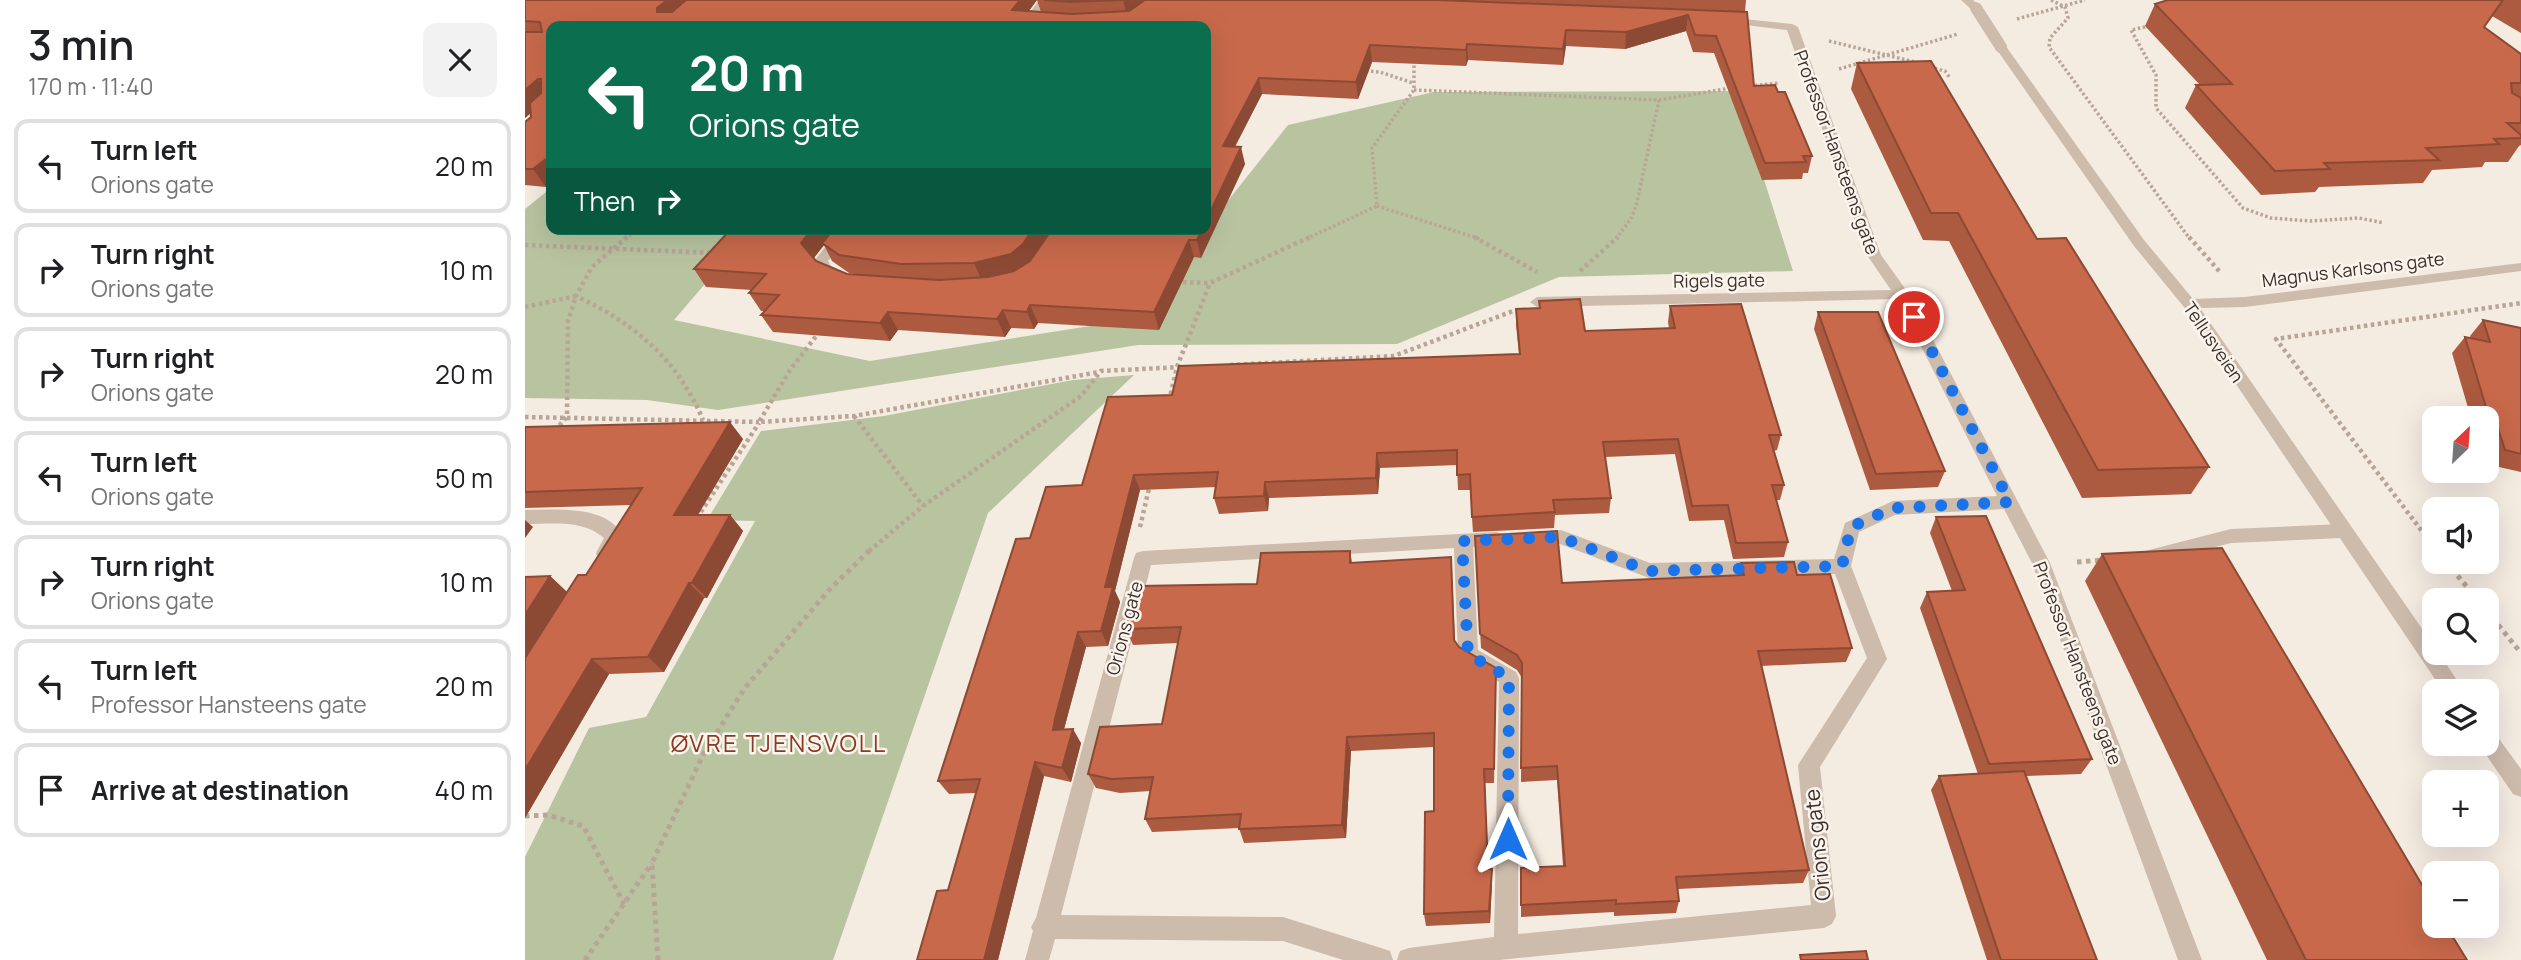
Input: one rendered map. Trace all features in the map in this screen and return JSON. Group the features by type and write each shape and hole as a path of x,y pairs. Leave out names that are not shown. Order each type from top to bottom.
{"street":[{"path":"1033,21 1045,0"},
{"name":"Tellusveien","path":"1966,0 1976,8 2139,243 2189,304 2341,531 2445,679"},
{"name":"Professor Hansteens gate","path":"1716,20 1792,27 1808,78 1874,255 1902,294 2041,564 2190,960"},
{"path":"843,235 821,261 827,271 857,284"},
{"name":"Magnus Karlsons gate","path":"2189,304 2245,302 2521,267"},
{"name":"Rigels gate","path":"1537,302 1902,294"},
{"path":"1842,566 1851,527 1893,508 2010,502"},
{"path":"525,517 582,518 603,524 615,537 595,570"},
{"path":"2142,558 2231,536 2341,531"},
{"name":"Orions gate","path":"1037,960 1043,927 1143,558 1560,537 1649,571 1842,566 1877,659 1809,765 1824,916 1507,947 1409,960"},
{"path":"1462,541 1468,654 1509,678 1507,947"},
{"path":"2499,756 2521,787"},
{"path":"1043,927 1283,929 1381,960"}],"path":[{"path":"2052,0 2065,6"},
{"path":"2015,19 2085,0"},
{"path":"2065,6 2068,18 2050,38 2049,47 2218,271"},
{"path":"2161,26 2136,26 2131,30 2158,74 2160,86 2155,108 2243,208 2271,218 2310,221 2359,218 2384,223"},
{"path":"1792,27 1818,39 1889,54 1945,71 1950,78"},
{"path":"1414,90 1659,100 1808,78 1965,32"},
{"path":"1377,206 1372,148 1414,90 1415,49"},
{"path":"1356,70 1380,72 1413,83"},
{"path":"1217,365 1394,356 1537,302 1563,287 1625,229 1644,177 1650,124 1659,100"},
{"path":"1174,282 1210,283 1377,206 1481,239 1540,273"},
{"path":"554,434 567,416 568,321 577,288 613,248 630,235"},
{"path":"525,245 726,254"},
{"path":"1167,408 1177,367 1210,283"},
{"path":"692,525 790,370 857,284"},
{"path":"525,307 576,296 631,326 656,348 695,394 703,419"},
{"path":"2422,532 2276,339 2521,303"},
{"path":"525,417 759,422 854,416 1101,371 1190,367"},
{"path":"585,960 652,863 703,753 744,689 830,589 923,506 1081,396 1101,371"},
{"path":"854,416 923,506"},
{"path":"1143,558 1139,529 1152,475"},
{"path":"2041,564 2142,558"},
{"path":"2457,574 2468,588"},
{"path":"2499,626 2521,653"},
{"path":"525,816 548,815 583,826 624,904"},
{"path":"652,863 658,960"}],"green space":[{"path":"1736,91 1793,271 1559,277 1397,344 1138,345 718,410 647,400 525,398 525,209 546,192 546,235 747,235 674,320 870,361 1134,319 1201,235 1211,235 1211,222 1288,125 1434,92"},
{"path":"1134,375 988,513 833,960 525,960 525,857 589,728 646,717 755,521 707,520 761,431 884,416 1073,380"}],"building":[{"path":"525,0 667,0 657,8 657,12 672,12 686,0 1020,0 1012,10 1072,14 1129,11 1145,0 1437,0 1747,12 1754,86 1775,85 1778,92 1785,92 1812,156 1803,156 1806,162 1765,163 1716,36 1695,35 1688,15 1626,32 1566,30 1563,49 1467,44 1466,50 1370,45 1356,82 1259,78 1223,146 1241,147 1211,210 1211,21 546,21 546,159 533,169 525,169 525,122 531,117 530,103 541,93 541,79 525,90 525,32 542,32 540,22 525,21"},
{"path":"1044,0 1123,0 1070,2"},
{"path":"2168,0 2503,0 2484,27 2521,54 2521,83 2511,83 2512,93 2521,98 2521,123 2507,123 2521,138 2494,139 2499,144 2426,148 2439,160 2324,163 2330,169 2275,171 2196,85 2232,84 2155,4"},
{"path":"1931,61 2037,239 2066,238 2209,467 2098,470 1958,213 1931,213 1857,63"},
{"path":"725,235 807,235 801,243 816,261 847,274 939,280 988,277 1014,271 1030,261 1048,235 1199,235 1197,240 1189,240 1154,312 1030,305 1027,312 1003,310 997,319 888,312 880,323 761,315 779,295 749,293 766,274 694,269"},
{"path":"829,235 1029,235 1011,254 974,263 901,264 839,255 822,243"},
{"path":"1580,299 1585,331 1675,328 1670,306 1741,304 1781,435 1769,435 1784,485 1772,485 1788,542 1736,543 1728,505 1692,506 1678,439 1603,442 1611,498 1553,500 1555,512 1472,517 1470,474 1457,475 1457,450 1377,453 1376,478 1265,482 1264,496 1214,498 1218,472 1134,475 1105,587 1113,587 1101,631 1078,632 1055,719 1053,730 1073,729 1062,768 1035,762 984,960 917,960 937,891 948,890 980,779 938,781 1016,539 1030,538 1046,487 1082,485 1108,397 1172,395 1179,366 1520,354 1516,309 1540,308 1539,301"},
{"path":"1818,312 1878,312 1945,471 1876,474"},
{"path":"2483,320 2521,328 2521,454 2505,450 2499,431 2499,406 2486,406 2465,337 2490,342"},
{"path":"730,422 674,515 730,515 692,583 689,583 648,657 592,659 525,770 525,658 578,575 586,575 642,488 525,492 525,427"},
{"path":"1986,516 2092,759 1989,764 1927,592 1965,590 1936,517"},
{"path":"1557,531 1562,583 1744,575 1741,563 1794,562 1797,575 1830,574 1852,648 1758,651 1809,870 1676,877 1679,901 1616,904 1616,900 1521,905 1521,868 1565,866 1557,766 1521,768 1522,663 1517,655 1480,634 1475,536"},
{"path":"2222,548 2422,885 2422,938 2453,938 2467,960 2306,960 2102,554"},
{"path":"1350,551 1350,563 1451,557 1454,640 1459,647 1496,668 1494,769 1484,769 1488,869 1492,869 1489,911 1424,914 1425,812 1434,811 1434,733 1347,737 1342,825 1239,829 1241,814 1145,819 1153,777 1111,779 1088,774 1100,727 1162,724 1181,627 1126,629 1138,586 1257,584 1261,553"},
{"path":"550,576 525,615 525,577"},
{"path":"2024,771 2097,960 2001,960 1939,776"},
{"path":"1866,951 1868,960 1801,960 1800,955"}],"district":[{"name":"ØVRE TJENSVOLL","path":"779,742"}],"route":[{"path":"1508,839 1509,678 1468,654 1462,541 1560,537 1649,571 1842,566 1851,527 1893,508 2010,502 1914,317"}]}
